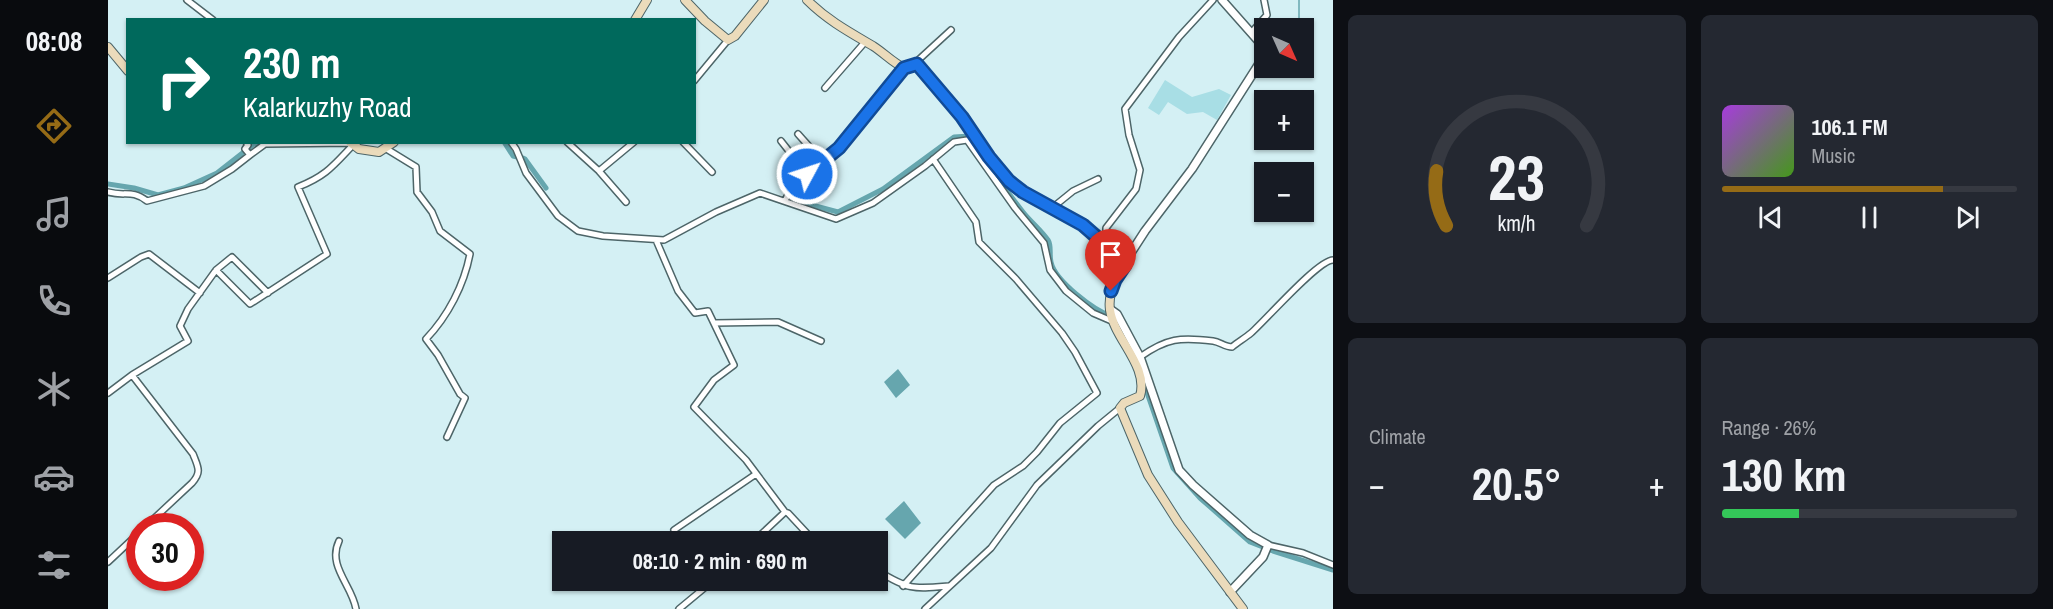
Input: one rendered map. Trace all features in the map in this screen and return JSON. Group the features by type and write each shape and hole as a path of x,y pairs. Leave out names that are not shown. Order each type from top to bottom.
{"main road":[{"path":"636,18 647,0"},
{"path":"685,0 728,40 735,36 764,0"},
{"path":"807,0 833,23 904,68 914,64 920,66 962,117 989,157 1009,181 1023,192 1083,225 1125,262 1111,291 1112,316 1142,382 1140,396 1124,403 1120,408 1148,475 1178,522 1243,609"},
{"path":"108,47 126,69"},
{"path":"351,144 359,149 379,152 391,144"}],"street":[{"path":"187,0 210,18"},
{"path":"1106,243 1106,228 1136,189 1140,171 1129,135 1125,109 1179,37 1213,0"},
{"path":"1125,262 1144,231 1192,169 1264,54 1261,44 1222,0"},
{"path":"1251,33 1267,15 1264,0"},
{"path":"914,64 951,30"},
{"path":"696,79 728,40"},
{"path":"825,88 865,42"},
{"path":"785,201 790,190 839,148 904,68"},
{"path":"798,134 823,162"},
{"path":"513,144 526,173 538,190 558,216 578,231 603,236 664,240 716,212 760,193 836,219 873,203 954,142 967,140 1015,208 1044,243 1050,270 1066,291 1093,313 1112,316 1118,314 1140,357 1179,470 1267,548 1311,555 1333,565"},
{"path":"781,141 807,174"},
{"path":"247,144 248,153"},
{"path":"108,192 136,194 147,201 204,186 232,169 248,153 265,144 351,144"},
{"path":"216,270 250,304 327,254 298,187 318,179 331,169 351,144"},
{"path":"569,144 599,171 626,202"},
{"path":"599,171 632,144"},
{"path":"685,144 712,172"},
{"path":"385,148 416,168 417,192 432,212 440,231 470,254 466,275 437,328 426,339 460,394 465,398 447,437"},
{"path":"903,586 994,485 1023,466 1060,423 1097,393 1076,352 1062,333 1016,279 979,242 976,222 933,159"},
{"path":"1052,208 1073,191 1098,179"},
{"path":"657,240 678,291 695,313 708,311 734,365 714,380 694,407 746,459 785,512 789,513 805,531"},
{"path":"108,278 149,254 200,293"},
{"path":"108,393 132,375 188,341 180,326 188,309 216,270 232,257 268,293"},
{"path":"1140,357 1160,344 1186,339 1213,341 1232,347 1249,335 1311,273 1329,260 1333,260"},
{"path":"714,323 778,322 821,341"},
{"path":"132,375 193,454 199,468 199,475 160,513"},
{"path":"925,609 991,548 1037,485 1120,408"},
{"path":"674,530 756,474"},
{"path":"765,531 785,512"},
{"path":"339,541 334,550 337,565 356,609"},
{"path":"108,562 126,545"},
{"path":"1230,592 1263,557 1267,548"},
{"path":"888,577 903,586 923,588 951,585"},
{"path":"679,609 701,591"}],"shaded area":[{"path":"1165,80 1192,97 1219,89 1231,95 1217,120 1203,112 1187,114 1168,102 1159,115 1148,108"},
{"path":"898,369 910,385 896,398 884,382"},
{"path":"904,501 921,523 905,539 885,519"}],"waterway":[{"path":"1299,0 1299,18"},
{"path":"793,200 838,212 883,189 954,137 970,136 1009,194 1048,240 1051,262 1060,278 1095,308 1111,316"},
{"path":"108,184 158,195 184,188 217,173 254,144"},
{"path":"505,144 513,156 517,157"},
{"path":"523,158 546,188"},
{"path":"1143,381 1173,468 1200,498 1250,542 1333,570"}],"route":[{"path":"807,174 839,148 904,68 917,64 962,117 989,157 1009,181 1023,192 1083,225 1125,262 1111,291"}]}
